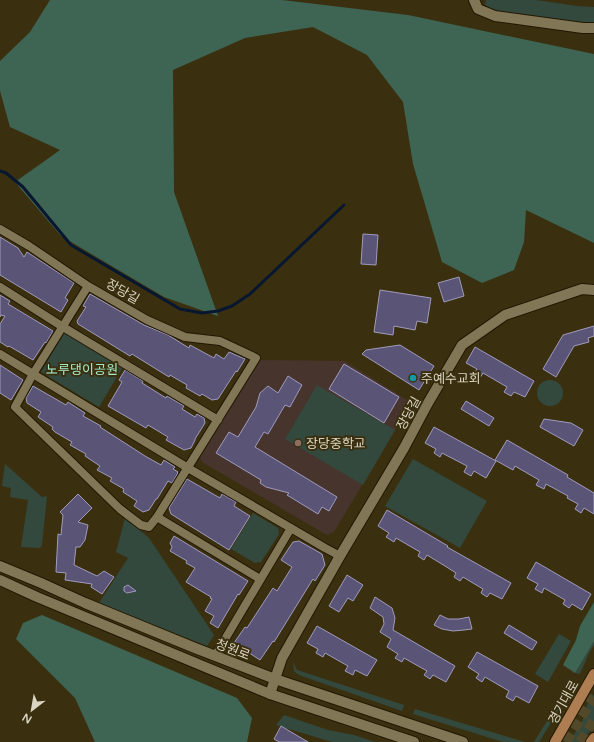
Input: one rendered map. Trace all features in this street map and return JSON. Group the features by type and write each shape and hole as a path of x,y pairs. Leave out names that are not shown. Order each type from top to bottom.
{"main road":[{"path":"474,0 478,9 495,16 583,28 594,28"},
{"name":"장당길","path":"270,694 282,658 462,346 505,315 582,289 594,290"},
{"name":"청원로","path":"0,566 84,603 275,679 463,742"},
{"name":"청원로","path":"0,580 37,597 270,694 414,742"},
{"name":"경기대로","path":"555,742 592,682"},
{"path":"591,742 594,738"}],"street":[{"name":"장당길","path":"0,229 29,246 88,286 147,320 185,337 220,341 256,358 157,517 149,526 141,525 120,509 15,407 33,374 88,286"},
{"path":"0,287 63,327 218,420"},
{"path":"0,354 188,468 340,556"},
{"path":"157,517 260,579"},
{"path":"215,656 291,528"}],"shaded area":[{"name":"장당중학교","path":"258,360 345,361 407,400 407,407 395,430 334,532 327,535 202,462 199,455"}],"green space":[{"path":"50,0 282,0 408,15 594,54 594,243 526,210 524,242 514,270 482,283 442,262 413,164 403,102 367,55 313,27 245,38 173,70 174,192 218,316 164,297 61,236 15,182 60,150 10,127 0,91 0,61 30,32"},
{"path":"486,0 536,0 594,7 594,23 580,24 493,11 485,5"},
{"name":"노루댕이공원","path":"65,331 124,365 99,407 41,372"},
{"path":"550,380 559,384 563,393 559,402 550,406 541,402 537,393 541,384"},
{"path":"317,385 395,430 363,485 285,439"},
{"path":"413,459 487,501 460,548 385,506"},
{"path":"5,464 42,497 47,496 42,545 40,548 21,547 28,500 10,497 11,488 2,486"},
{"path":"253,513 278,528 279,534 261,562 255,563 231,549"},
{"path":"125,518 149,538 214,635 207,646 99,603 128,558 116,552"},
{"path":"594,602 594,641 575,673 563,665 576,640 580,626"},
{"path":"42,615 237,698 252,718 247,742 95,742 75,698 16,639 23,623"},
{"path":"559,634 571,641 548,682 535,674"},
{"path":"594,638 594,645 580,674 575,673 584,655"},
{"path":"293,662 297,670 404,705 402,711 299,675 294,671"},
{"path":"572,680 576,683 539,742 534,742"},
{"path":"591,693 594,696 594,725 582,742 569,742 582,722"},
{"path":"415,709 525,742 503,742 413,714"},
{"path":"284,715 328,730 354,735 375,742 332,742 276,725"}],"building":[{"path":"363,234 378,235 376,265 361,264"},
{"path":"0,237 18,248 24,257 27,252 74,283 65,298 68,300 61,312 0,275"},
{"path":"459,277 464,296 444,302 438,283"},
{"path":"380,290 431,298 427,323 417,321 415,330 394,326 393,335 374,332"},
{"path":"90,294 144,325 168,335 189,348 190,345 214,358 216,354 224,359 229,352 245,359 218,399 212,400 202,394 200,396 186,388 187,385 170,375 169,377 132,354 130,356 78,324 77,321 86,307 83,306"},
{"path":"0,295 10,301 8,304 53,331 33,360 0,342 0,324 5,316 1,315 0,317"},
{"path":"594,326 594,336 588,338 589,342 574,346 556,377 543,369 563,335"},
{"name":"주예수교회","path":"400,345 434,366 419,390 362,354 366,350"},
{"path":"475,347 534,381 525,397 514,392 511,396 504,392 507,387 483,373 480,378 474,374 477,369 466,363"},
{"path":"344,364 399,397 384,423 329,389"},
{"path":"0,365 23,380 11,400 0,393"},
{"path":"125,370 166,398 167,396 184,406 182,409 195,417 197,414 204,418 205,423 191,448 184,450 166,440 168,437 148,425 146,428 108,406 122,382 119,380"},
{"path":"288,376 302,385 290,407 285,405 268,434 264,432 255,447 337,497 329,511 322,507 318,514 287,495 289,493 266,487 260,483 261,480 216,453 229,432 238,437 256,407 260,393 268,386 278,393"},
{"path":"33,386 66,405 68,402 85,413 83,416 101,426 100,427 145,456 161,465 164,460 175,467 173,469 178,473 172,483 168,481 149,510 143,512 134,506 137,501 123,492 124,489 110,481 112,478 97,470 100,466 85,456 86,454 70,445 72,442 55,432 52,429 53,427 38,417 41,412 27,403 26,398"},
{"path":"466,401 494,418 489,426 461,409"},
{"path":"544,419 571,423 583,430 574,446 540,427"},
{"path":"434,427 496,461 486,478 474,471 471,476 464,472 467,466 442,453 440,457 434,453 436,449 425,443"},
{"path":"507,440 568,475 567,477 594,493 594,514 584,508 581,513 575,509 578,504 567,498 568,496 546,484 544,489 536,485 539,480 515,466 513,470 495,460"},
{"path":"187,479 220,498 222,494 236,502 234,506 250,516 229,550 171,514 169,508"},
{"path":"78,494 92,508 78,522 88,525 85,540 80,547 76,547 74,565 97,576 104,571 114,577 102,594 91,587 92,584 65,580 66,573 56,572 58,534 61,535 63,515 60,512"},
{"path":"387,510 448,546 447,547 511,583 502,599 490,593 487,597 481,593 483,589 463,577 460,581 454,577 456,573 427,555 424,560 418,556 420,552 396,538 394,542 386,537 389,533 378,526"},
{"path":"174,536 248,581 239,595 238,594 218,628 210,623 214,616 205,611 212,599 210,598 211,597 186,582 195,568 186,563 187,561 170,551 172,547 170,543"},
{"path":"299,541 322,554 325,565 315,581 313,579 274,642 273,641 260,660 234,643 245,627 247,628 273,588 277,591 292,567 281,560 293,542"},
{"path":"536,562 591,594 582,610 572,604 569,608 563,604 565,600 544,588 542,593 535,589 538,584 527,578"},
{"path":"347,575 363,585 353,601 348,598 339,612 329,606"},
{"path":"128,585 136,591 127,593 124,591 124,587"},
{"path":"375,597 392,608 395,618 393,630 455,666 446,682 433,675 430,679 424,675 427,671 404,658 402,662 395,658 398,654 387,647 391,639 380,632 384,624 383,617 370,608"},
{"path":"440,615 448,619 469,617 472,629 453,631 442,629 434,625"},
{"path":"509,625 537,642 532,650 504,633"},
{"path":"317,626 377,660 367,676 355,670 353,675 345,671 348,666 325,653 323,657 316,653 318,649 307,643"},
{"path":"477,652 538,686 529,703 516,696 513,701 506,697 509,691 485,677 482,682 476,678 479,674 468,667"},
{"path":"281,726 308,742 279,742 274,739"}],"waterway":[{"path":"0,171 6,173 23,187 71,245 180,309 202,313 218,311 232,306 250,294 344,205"}],"tunnel":[{"path":"566,742 594,697"},
{"path":"580,742 594,720"}],"place":[{"name":"주예수교회","path":"413,378"},
{"name":"장당중학교","path":"298,443"}]}
